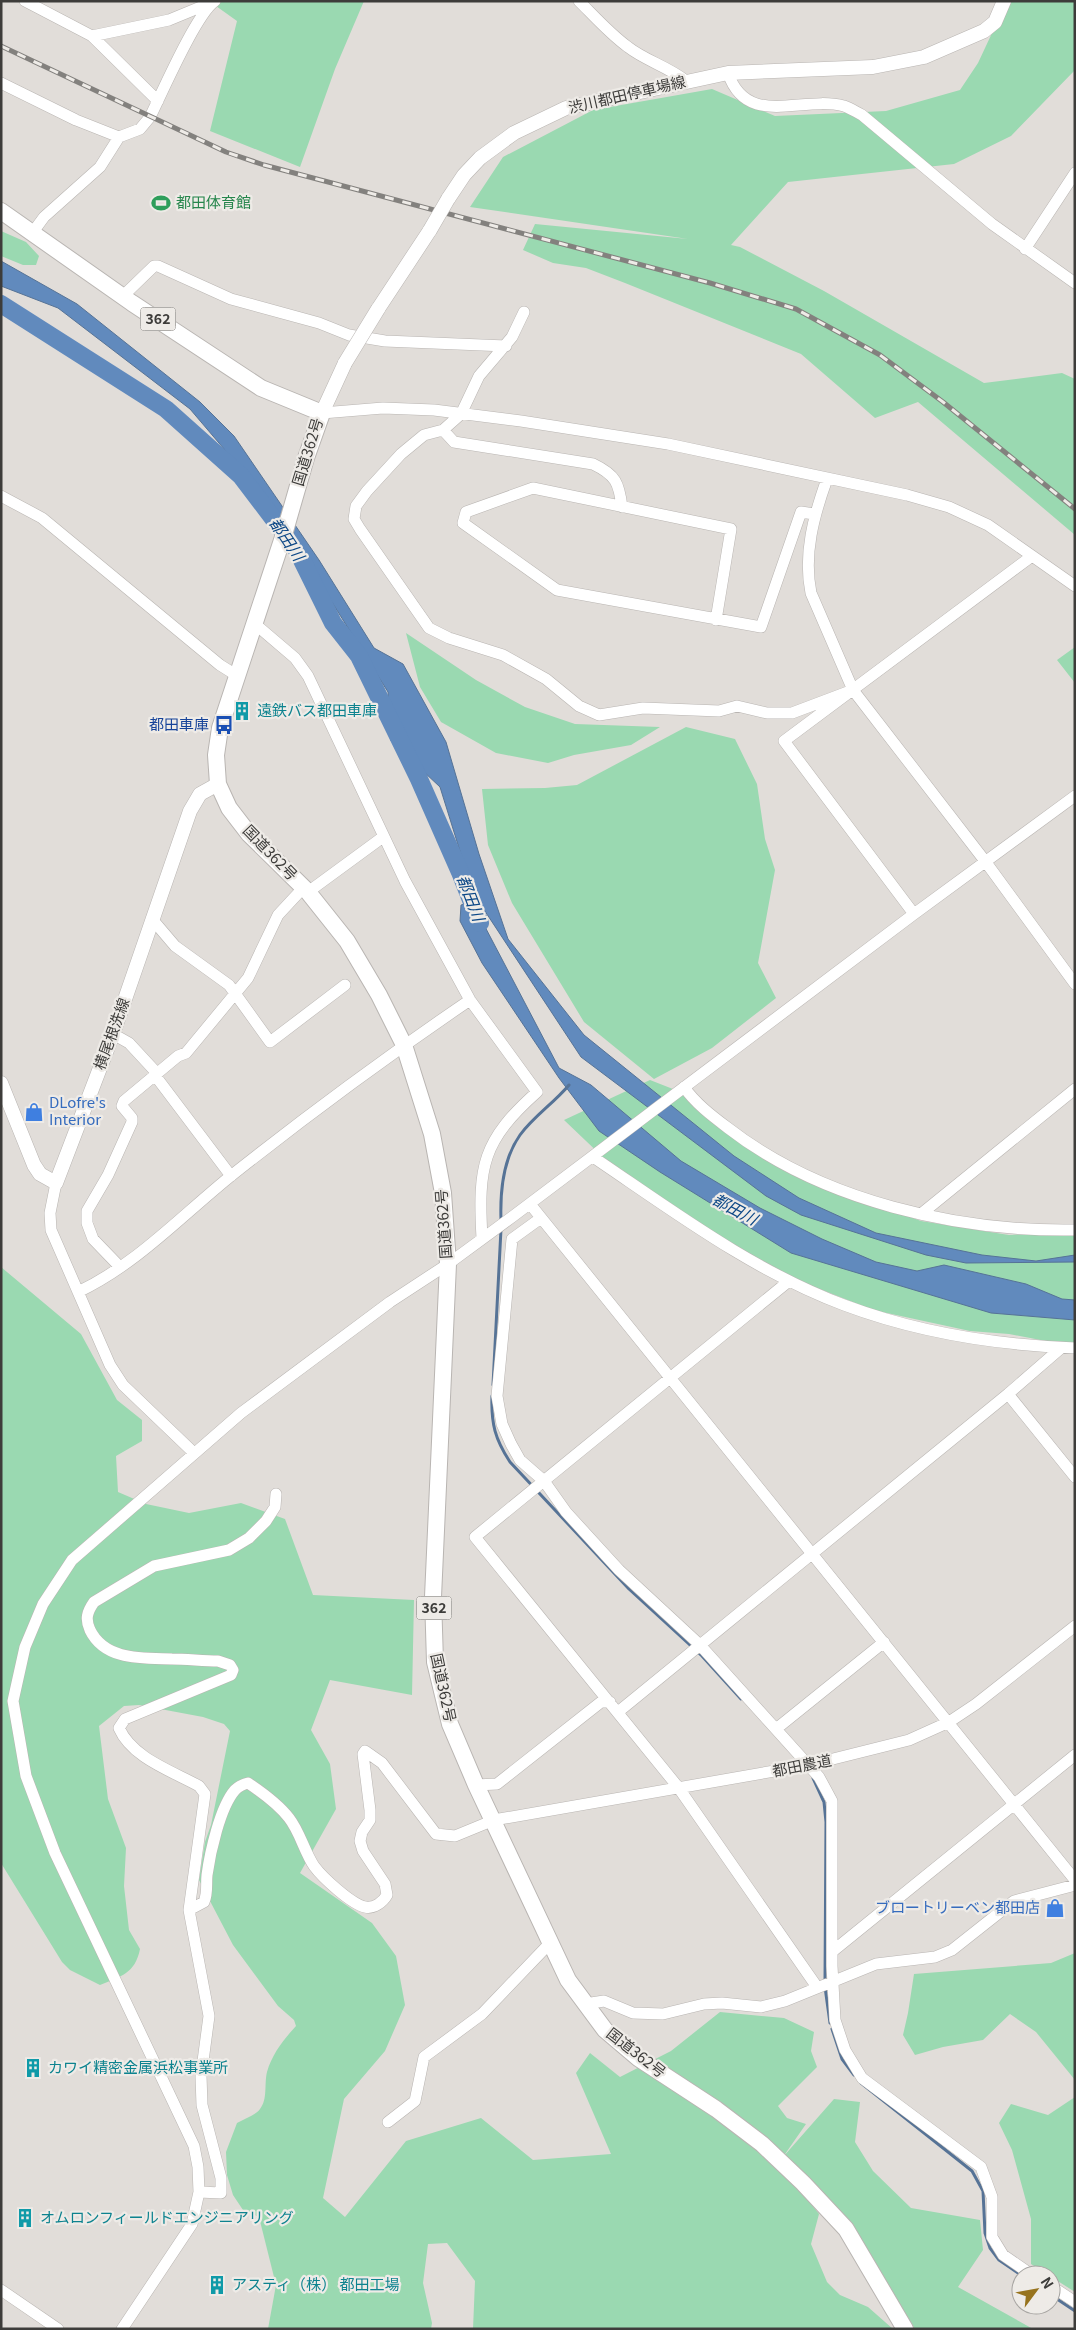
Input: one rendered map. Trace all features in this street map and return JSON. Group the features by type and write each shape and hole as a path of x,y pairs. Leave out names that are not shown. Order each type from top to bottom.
{"highway":[{"name":"国道362号","path":"1,211 123,296 262,388 322,413 220,728 216,754 218,784 229,808 250,834 306,890 347,941 379,995 404,1045 432,1134 443,1193 448,1264 433,1597 435,1662 450,1724 476,1785 550,1943 568,1980 585,2004 605,2030 638,2058 716,2109 762,2144 803,2183 846,2229 905,2329"}],"main road":[{"name":"渋川都田停車場線","path":"322,413 345,363 464,175 480,158 514,133 566,108 686,80 728,73 873,67 924,57 984,31 995,22 1004,1"},
{"name":"横尾根洗線","path":"56,1183 113,1034 190,812 200,794 218,784"},
{"path":"1,1083 34,1165 40,1174 56,1183"}],"street":[{"path":"25,1 92,36 158,101"},
{"path":"579,1 627,47 643,57 670,68 686,80"},
{"path":"92,36 169,20 213,3"},
{"path":"33,232 44,217 100,167 119,137 140,129 150,117 198,23 213,3"},
{"path":"728,73 740,95 752,103 767,107 812,104 845,106 862,115 992,224 1075,282"},
{"path":"1,83 76,120 119,137"},
{"path":"1025,248 1075,173"},
{"path":"123,296 154,266 158,266 231,299 310,321 349,335 384,341 506,346"},
{"path":"524,312 506,346 479,376 461,414 443,430 424,435 401,454 356,506 354,519 429,628 449,638 503,655 546,679 579,706 599,715 643,708 719,711 737,706 767,713 792,713 853,690"},
{"path":"322,413 384,408 434,410 668,444 907,495 949,507 988,525 1075,586"},
{"path":"443,430 454,442 593,464 608,471 617,482 622,507"},
{"path":"827,478 814,514 808,557 811,593 853,690 985,861 1075,984"},
{"path":"716,620 731,529 533,488 466,512 463,524 557,590 716,620 761,627 801,512 814,514"},
{"path":"1,496 42,518 212,658 236,675"},
{"path":"914,914 784,741 1032,556"},
{"path":"255,624 295,658 308,676 405,881 470,1000 537,1092 514,1112 494,1138 488,1153 483,1168 480,1205 487,1234"},
{"path":"122,2329 192,2224 199,2192 198,2167 194,2146 55,1853 26,1776 14,1700 25,1647 43,1604 72,1560 241,1413 358,1325 448,1264 530,1204 914,914 1075,796"},
{"path":"120,1267 93,1239 87,1223 87,1211 108,1175 132,1122 132,1118 122,1106 124,1101 154,1074 178,1056 186,1054 236,994 259,958 278,915 306,890 383,836"},
{"path":"152,919 175,946 229,985 270,1042 345,985"},
{"path":"78,1292 101,1281 152,1244 231,1176 404,1045 470,1000"},
{"path":"113,1034 129,1043 154,1070 154,1074 231,1176"},
{"path":"684,1087 709,1114 768,1155 806,1174 856,1195 921,1214 977,1225 1075,1230"},
{"path":"921,1214 1075,1089"},
{"path":"596,1154 724,1245 789,1281 844,1306 899,1322 971,1336 1061,1348 1075,1348"},
{"path":"56,1183 50,1213 51,1230 110,1365 123,1385 194,1453"},
{"path":"530,1204 1075,1880"},
{"path":"541,1218 512,1239 497,1396 502,1424 510,1444 520,1460 543,1481 566,1512 619,1570 776,1729 819,1777 832,1801 833,1951 825,1984"},
{"path":"789,1281 475,1537 678,1787 825,1984 846,2050 862,2078 981,2167 992,2197 992,2237 1003,2256 1017,2265"},
{"path":"618,1712 1008,1394 1061,1348"},
{"path":"1008,1394 1075,1477"},
{"path":"199,2192 221,2193 221,2178 202,2105 201,2076 209,2016 196,1958 189,1910 205,1794 199,1786 143,1756 123,1738 119,1728 125,1719 231,1675 233,1670 230,1666 218,1662 144,1660 112,1653 92,1634 86,1623 87,1611 94,1602 154,1566 229,1550 249,1538 266,1521 275,1507 276,1494"},
{"name":"都田農道","path":"189,1910 204,1902 209,1860 220,1823 235,1789 244,1784 248,1783 257,1789 290,1819 305,1850 321,1874 364,1907 383,1902 387,1895 385,1884 364,1851 360,1841 362,1832 370,1820 363,1754 365,1751 382,1763 436,1834 455,1836 494,1820 808,1766 910,1740 949,1722 976,1704 1075,1626"},
{"path":"776,1729 884,1642"},
{"path":"476,1785 497,1784 601,1702 610,1702"},
{"path":"833,1951 1075,1755"},
{"path":"585,2004 604,2001 633,2013 663,2014 704,2004 722,2003 761,2007 785,2001 876,1964 935,1957 952,1950 1014,1901 1075,1886"},
{"path":"388,2122 415,2101 424,2057 482,2014 550,1943"},
{"path":"1,2290 58,2329"},
{"path":"1061,2293 1075,2302"}],"green space":[{"path":"209,1 364,1 335,69 300,167 210,131 237,21"},
{"path":"1007,1 1075,1 1075,70 1011,136 954,164 788,182 731,245 740,247 824,291 984,383 1062,373 1075,379 1075,535 918,402 875,418 801,354 586,268 553,263 523,250 535,224 688,239 470,207 503,157 593,110 712,89 775,116 886,111 960,90 978,63"},
{"path":"1,231 26,242 39,256 36,265 23,265 1,256"},
{"path":"406,633 476,680 525,707 575,724 660,727 631,745 574,755 548,763 496,753 441,722 420,687"},
{"path":"1075,647 1075,683 1057,660"},
{"path":"686,727 735,739 757,784 765,839 775,870 758,963 776,998 712,1048 654,1079 584,1022 512,903 488,845 482,789 545,788 577,785"},
{"path":"650,1080 678,1091 796,1174 921,1221 1009,1235 1075,1231 1075,1343 1056,1343 1009,1334 970,1331 873,1310 779,1273 675,1210 607,1161 564,1120"},
{"path":"1,1267 81,1334 117,1400 142,1420 142,1441 116,1456 118,1492 146,1504 189,1513 241,1503 285,1519 313,1595 414,1600 412,1695 330,1680 311,1730 330,1764 336,1809 300,1873 372,1923 396,1956 405,2005 385,2051 344,2099 323,2198 345,2217 406,2141 481,2118 533,2160 611,2154 576,2073 590,2053 620,2077 671,2051 720,2012 784,2018 814,2032 811,2051 817,2067 778,2106 787,2118 806,2124 783,2157 834,2099 860,2102 855,2142 873,2171 911,2208 980,2220 983,2250 958,2287 1033,2329 915,2329 847,2225 797,2186 819,2214 811,2244 827,2282 840,2295 868,2307 893,2329 473,2329 475,2281 447,2243 428,2244 423,2283 432,2323 431,2329 268,2329 276,2285 259,2217 243,2210 233,2195 227,2175 226,2152 237,2123 260,2109 265,2096 269,2065 279,2047 296,2026 294,2020 278,2006 233,1945 199,1880 205,1842 211,1825 230,1731 224,1724 203,1717 139,1705 124,1706 99,1726 108,1799 126,1848 124,1886 129,1930 140,1949 135,1964 121,1976 100,1985 70,1970 62,1962 1,1863"},
{"path":"1075,1953 1075,2080 1036,2032 1010,2014 983,2040 943,2047 915,2055 903,2035 914,1974 1051,1963"},
{"path":"1075,2097 1075,2292 1061,2283 1061,2265 1031,2264 1031,2219 1012,2150 999,2123 1011,2104 1048,2115"}],"water":[{"path":"1,261 77,304 200,402 234,436 319,560 374,648 403,664 446,742 479,854 508,939 584,1035 734,1156 799,1198 876,1233 982,1255 1036,1261 1075,1255 1075,1262 966,1263 926,1255 801,1215 766,1196 581,1057 473,893 440,787 391,741 388,692 270,503 190,409 58,308 1,286"},
{"path":"472,902 559,1068 591,1085 681,1161 760,1208 822,1239 876,1262 917,1271 944,1265 1026,1284 1062,1299 1075,1300 1075,1320 991,1313 791,1253 660,1172 599,1131 559,1078 482,963 460,921 461,905"}],"waterway":[{"name":"都田川","path":"1,304 166,409 241,476 297,550 333,623 359,656 419,779 480,923"},
{"path":"501,1220 504,1176 514,1144 526,1128 569,1085"},
{"path":"493,1385 501,1229"},
{"path":"492,1396 492,1415 495,1431 510,1462 629,1589 702,1656 741,1699"},
{"path":"813,1778 824,1802 826,1822 825,1981"},
{"path":"825,1987 830,2023"},
{"path":"832,2029 842,2059 854,2075"},
{"path":"861,2083 972,2171 983,2191 985,2233 990,2248 999,2260 1011,2268"},
{"path":"1061,2302 1075,2311"}],"railway":[{"path":"1,46 226,152 264,165 710,283 796,309 880,355 943,402 1075,509"}],"place":[{"name":"都田体育館","path":"161,203"},
{"name":"遠鉄バス都田車庫","path":"242,711"},
{"name":"都田車庫","path":"224,725"},
{"name":"DLofre's Interior","path":"34,1112"},
{"name":"ブロートリーベン都田店","path":"1055,1908"},
{"name":"カワイ精密金属浜松事業所","path":"33,2068"},
{"name":"オムロンフィールドエンジニアリング","path":"25,2218"},
{"name":"アスティ（株） 都田工場","path":"217,2285"}]}
